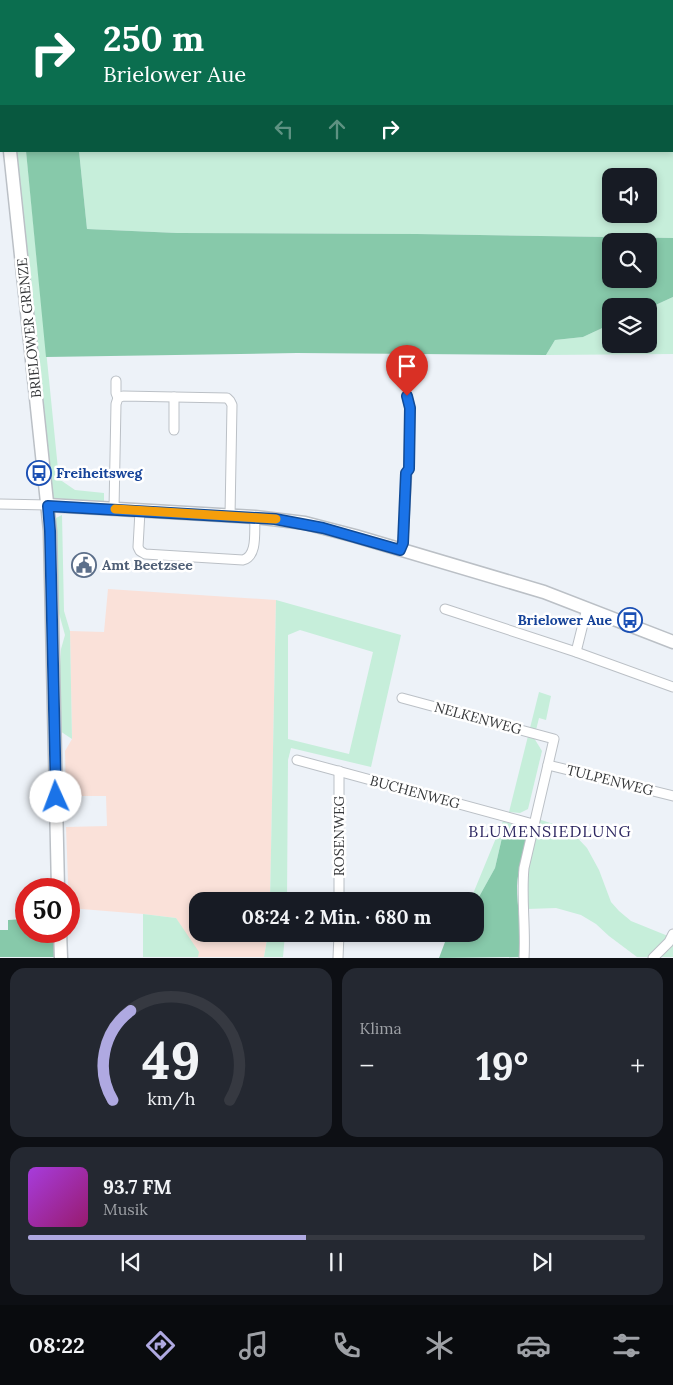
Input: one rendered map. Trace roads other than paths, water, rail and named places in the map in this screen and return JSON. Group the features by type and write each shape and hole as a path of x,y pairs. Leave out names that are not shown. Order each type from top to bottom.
{"main road":[{"name":"BRIELOWER GRENZE","path":"10,152 48,506 58,878"},
{"path":"48,506 140,510 305,523 544,592 673,642"},
{"path":"60,943 60,958"}],"street":[{"path":"114,509 116,404 118,398 116,381"},
{"path":"118,398 123,396 227,398 230,400 232,405 230,516"},
{"path":"400,550 403,543 406,473 409,469 410,408 407,396"},
{"path":"174,397 174,430"},
{"path":"0,504 48,506"},
{"path":"140,510 138,547 145,554 249,559 253,553 255,518"},
{"path":"576,652 587,608"},
{"path":"445,609 673,686"},
{"name":"NELKENWEG","path":"402,698 554,739 548,765"},
{"name":"BUCHENWEG","path":"297,760 533,824"},
{"path":"524,958 525,939 522,887 524,868 548,765"},
{"name":"TULPENWEG","path":"548,765 673,796"},
{"name":"ROSENWEG","path":"339,771 339,892"},
{"path":"652,958 669,942 673,934"},
{"path":"338,958 339,942"}],"place":[{"name":"Freiheitsweg","path":"39,473"},
{"name":"Amt Beetzsee","path":"84,565"},
{"name":"Brielower Aue","path":"630,620"}],"district":[{"name":"BLUMENSIEDLUNG","path":"550,831"}]}
